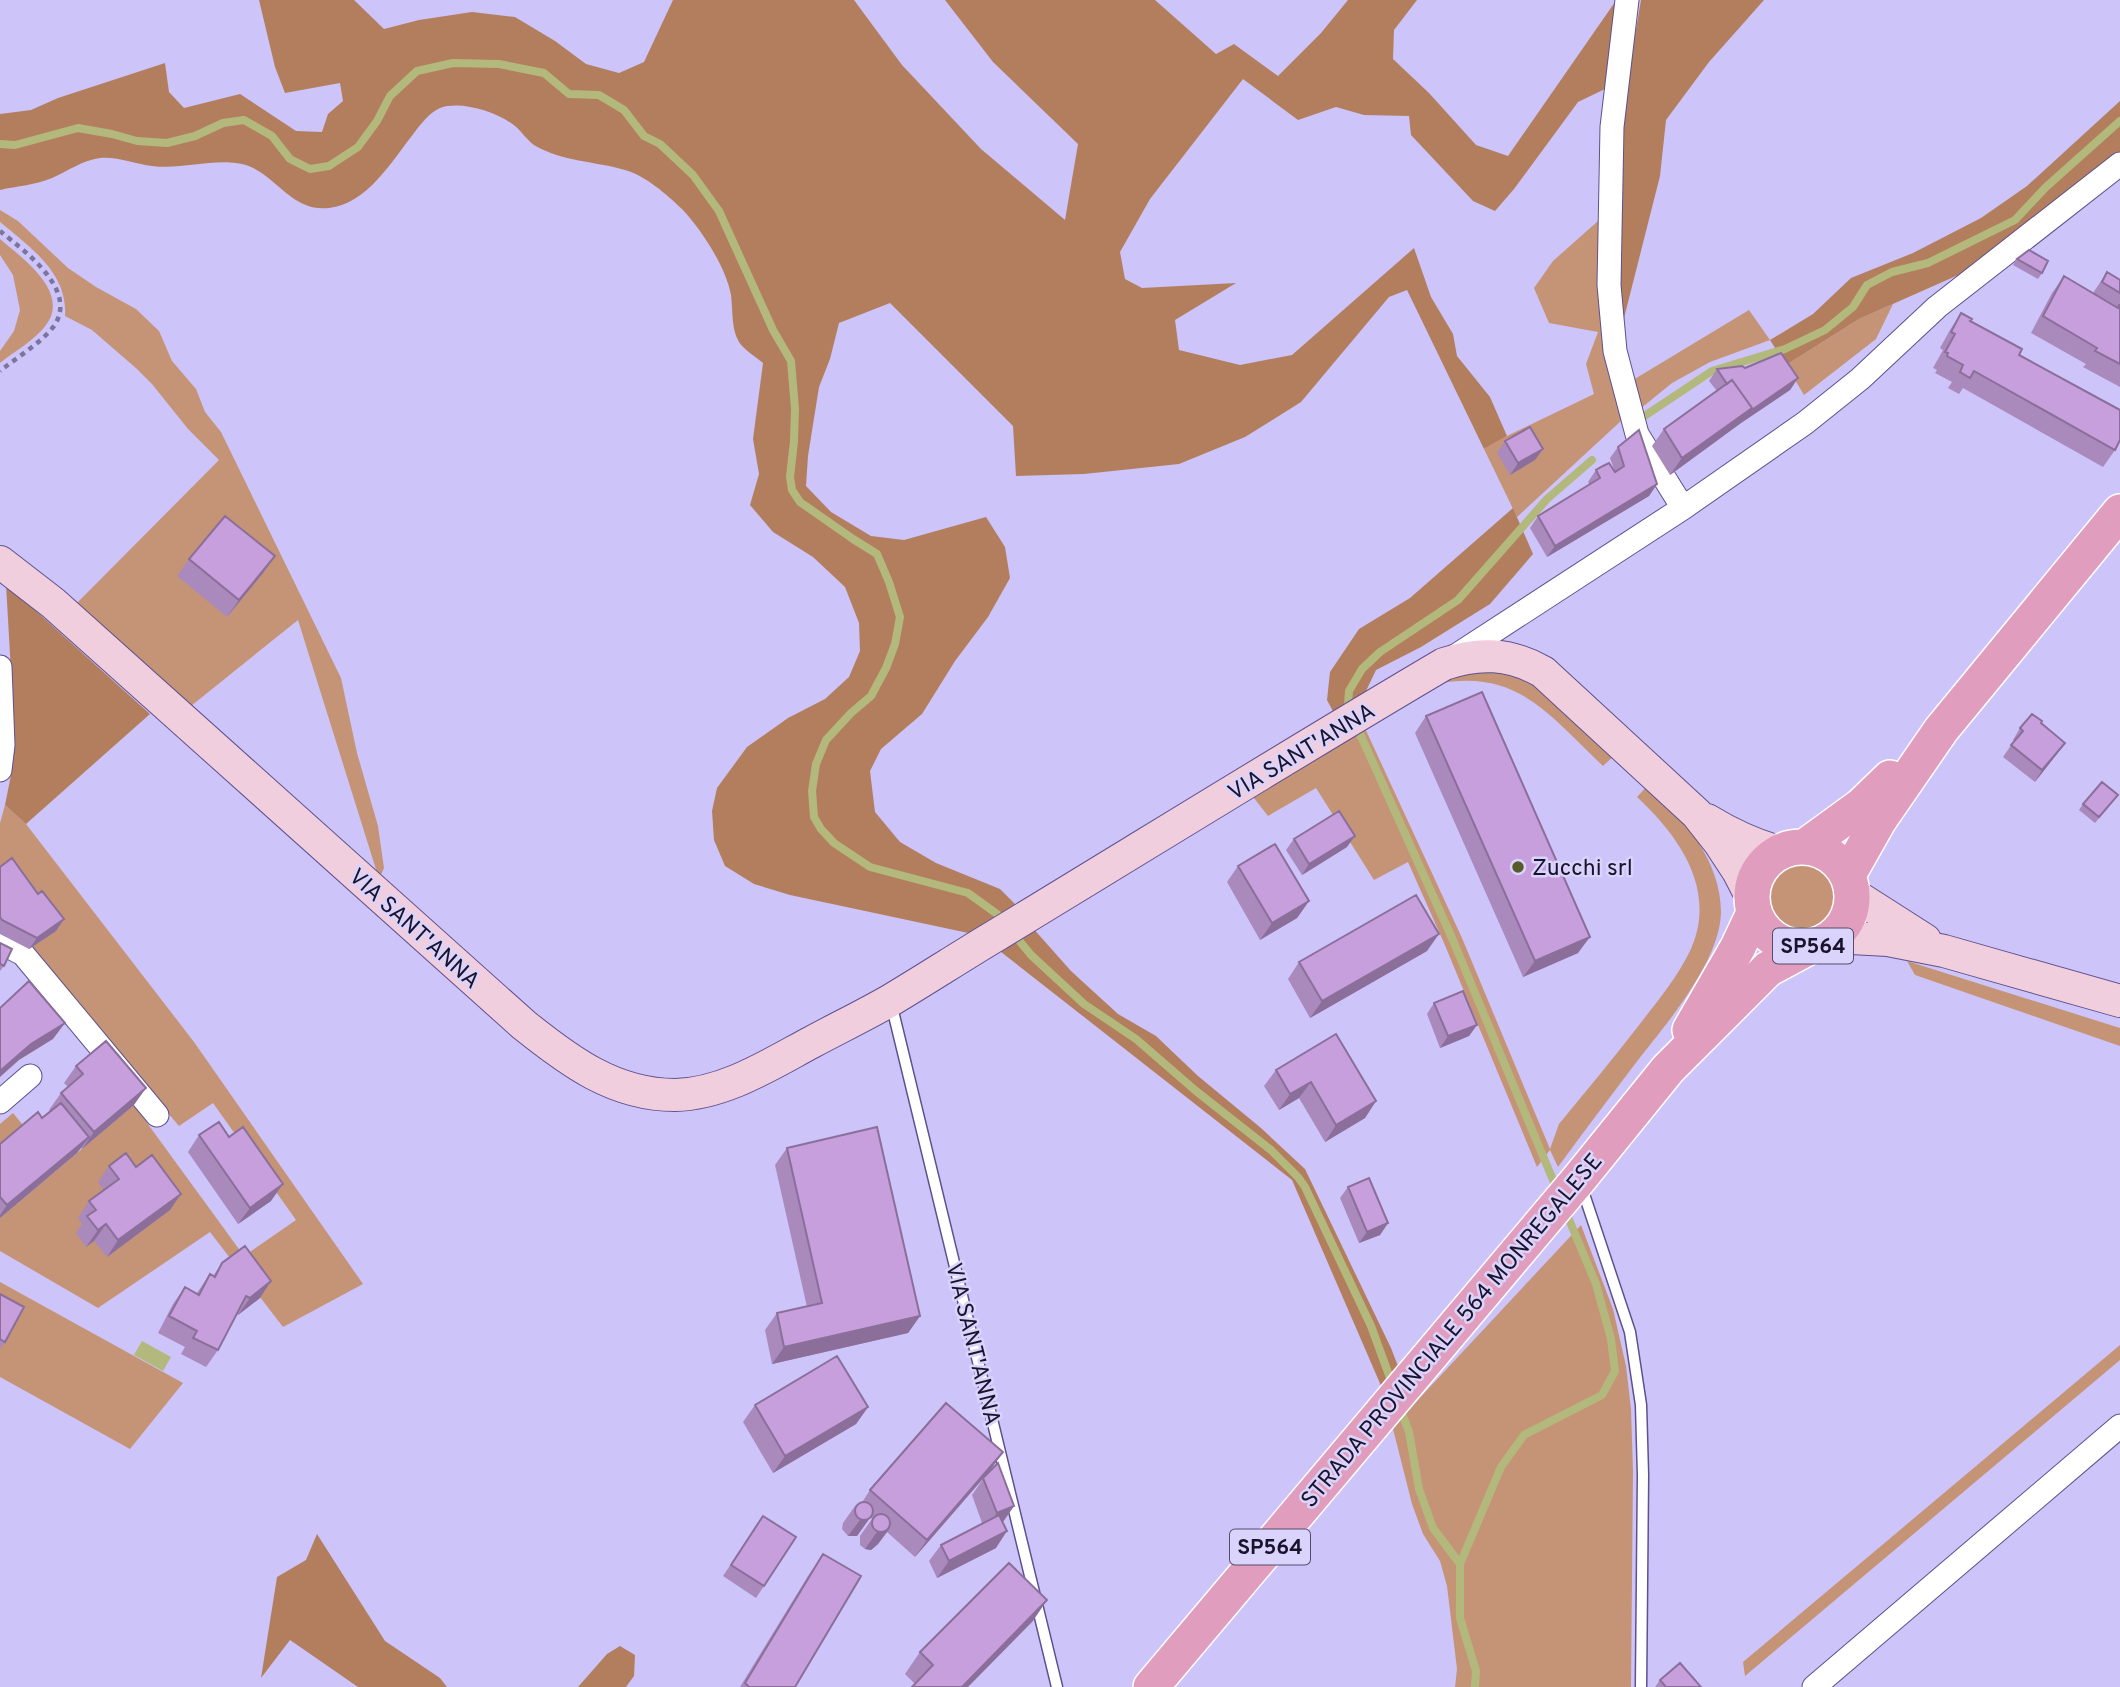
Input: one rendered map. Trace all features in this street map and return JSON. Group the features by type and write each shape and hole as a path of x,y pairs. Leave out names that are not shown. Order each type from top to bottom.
{"main road":[{"name":"STRADA PROVINCIALE 564 MONREGALESE","path":"1668,1069 1738,947 1753,906 1754,884 1759,871 1768,860 1792,849 1861,806 1941,730 2114,528"},
{"name":"STRADA PROVINCIALE 564 MONREGALESE","path":"1151,1687 1567,1194 1668,1069 1768,970 1820,943 1845,925 1851,910 1851,884 1879,820 1941,730"},
{"path":"1792,849 1819,849 1830,855 1841,864 1851,884"},
{"name":"SP564","path":"1753,906 1762,928 1774,939 1790,946 1820,943"}],"street":[{"path":"1627,0 1612,127 1609,285 1615,351 1637,434 1683,508"},
{"path":"1444,664 1683,508 1805,423 1860,379 1937,307 2120,164"},
{"name":"VIA SANT'ANNA","path":"0,562 53,603 486,992 560,1054 588,1072 637,1091 677,1095 699,1092 723,1086 758,1071 891,1000 1444,664 1468,657 1494,655 1520,660 1543,672 1697,814 1729,834 1757,846 1792,849"},
{"path":"0,667 3,746 0,771"},
{"name":"VIA SANT'ANNA","path":"1697,814 1738,871 1753,906"},
{"path":"1851,884 1895,922 1944,951"},
{"path":"1820,943 1888,940 1944,951 2120,1001"},
{"path":"0,943 23,954 157,1115"},
{"path":"0,1102 30,1076"},
{"path":"1814,1687 2120,1426"}],"lane":[{"name":"VIA SANT'ANNA","path":"891,1000 1057,1687"},
{"path":"1567,1194 1604,1250 1630,1332 1641,1405 1641,1687"}],"path":[{"path":"0,231 46,272 57,291 60,306 57,320 47,334 0,372"}],"shaded area":[{"path":"259,0 354,0 384,29 419,20 472,12 515,17 586,64 619,73 644,62 673,0 854,0 902,65 981,149 1065,220 1078,144 993,62 945,0 1155,0 1216,54 1234,44 1278,76 1321,33 1348,0 1417,0 1394,30 1393,59 1429,93 1476,145 1508,156 1615,2 1613,38 1605,89 1578,102 1495,211 1473,201 1411,135 1409,116 1364,115 1336,107 1298,120 1243,79 1150,199 1120,252 1125,279 1142,288 1236,283 1175,320 1179,350 1240,365 1292,355 1414,248 1431,297 1453,334 1457,356 1490,397 1507,436 1484,449 1407,290 1389,297 1301,402 1245,437 1179,464 1084,474 1016,476 1013,426 890,303 839,323 830,359 819,387 806,486 831,512 871,536 904,540 986,517 1005,547 1010,578 988,617 955,661 922,714 881,749 870,771 875,812 900,842 936,863 1000,889 1017,906 973,934 790,895 754,884 725,866 714,840 712,811 717,788 747,747 788,718 825,699 849,677 860,651 859,623 845,587 813,557 773,532 750,505 759,474 753,439 763,363 744,348 736,337 728,284 712,249 682,209 655,186 625,170 545,151 534,145 515,126 480,109 449,106 433,112 419,126 378,180 367,190 343,205 329,208 315,208 303,204 254,168 231,163 163,167 100,158 82,163 46,180 0,190 0,114 31,110 58,98 165,63 169,92 184,108 240,94 296,131 322,132 328,114 343,101 340,83 285,93 275,67"},
{"path":"1641,0 1764,0 1709,62 1666,120 1660,176 1623,322 1618,224 1620,145"},
{"path":"2120,101 2120,154 1974,268 1859,319 1786,365 1770,340 1813,314 1851,278 1913,253 1981,218 2027,186"},
{"path":"0,210 18,221 68,268 136,309 159,331 172,361 196,389 205,412 221,432 341,678 357,753 378,826 384,868 379,879 298,620 191,706 77,603 219,460 188,429 137,369 92,330 65,316 64,301 54,274 35,251 0,222"},
{"path":"1598,221 1602,321 1622,420 1517,517 1484,449 1594,394 1586,364 1598,332 1549,323 1534,288 1553,261"},
{"path":"0,239 41,277 52,300 52,313 46,325 31,340 0,363 0,351 14,331 20,310 13,275 0,255"},
{"path":"1893,304 1876,339 1804,395 1786,365 1859,319"},
{"path":"1749,310 1770,340 1710,362 1672,383 1640,409 1633,380"},
{"path":"1513,508 1533,554 1490,604 1421,647 1376,670 1366,691 1335,715 1327,700 1330,672 1359,629 1410,598"},
{"path":"6,584 150,714 26,824 5,805 11,775 14,725"},
{"path":"1470,670 1507,672 1532,682 1616,754 1603,766 1548,713 1511,689 1489,683 1465,681 1436,684"},
{"path":"1363,724 1462,938 1550,1149 1559,1124 1674,979 1689,953 1697,930 1700,909 1697,887 1690,867 1667,830 1637,797 1649,784 1675,811 1698,841 1715,875 1721,912 1718,932 1701,972 1675,1012 1558,1167 1550,1150 1537,1167 1408,862 1374,880 1316,788 1268,816 1250,793"},
{"path":"5,805 26,824 194,1042 363,1284 283,1327 210,1232 98,1308 0,1251 0,1218 134,1105 244,1256 296,1220 213,1103 179,1126 29,949 0,872 0,823"},
{"path":"1803,864 1816,867 1826,874 1833,884 1836,897 1833,910 1826,920 1816,927 1803,930 1790,927 1780,920 1773,910 1770,897 1773,884 1780,874 1790,867"},
{"path":"1031,926 1071,971 1118,1014 1156,1036 1305,1169 1398,1366 1382,1388 1292,1180 996,948"},
{"path":"1907,961 2120,1028 2120,1046 1915,975"},
{"path":"13,1113 26,1129 0,1151 0,1124"},
{"path":"1581,1225 1613,1309 1626,1366 1631,1409 1631,1687 1455,1687 1457,1669 1447,1586 1440,1561 1423,1534 1412,1504 1393,1429"},
{"path":"0,1282 183,1383 130,1449 0,1377"},
{"path":"142,1341 171,1357 163,1371 134,1355"},
{"path":"2120,1345 2120,1360 1745,1676 1743,1662"},
{"path":"317,1534 385,1641 440,1678 447,1687 358,1687 290,1640 261,1678 277,1577 306,1560"},
{"path":"620,1646 635,1655 634,1676 626,1687 578,1687 607,1654"}],"building":[{"path":"2029,250 2048,261 2042,273 2017,259"},
{"path":"2107,272 2120,280 2120,293 2102,282"},
{"path":"2064,276 2118,308 2120,305 2120,364 2095,351 2097,348 2043,316"},
{"path":"1961,313 1972,319 1970,321 2022,349 2019,355 2120,410 2120,440 2115,450 1974,371 1970,378 1960,372 1963,365 1945,352 1955,334 1951,332"},
{"path":"1781,353 1798,378 1749,412 1752,408 1732,380 1727,384 1717,369 1742,366 1745,368"},
{"path":"1732,380 1752,408 1682,458 1664,429"},
{"path":"1530,427 1543,449 1518,463 1505,441"},
{"path":"1639,430 1657,484 1555,546 1538,516 1600,478 1596,470 1609,463 1615,472 1624,466 1618,447"},
{"path":"225,516 275,556 239,600 189,559"},
{"path":"1482,692 1590,937 1535,961 1426,716"},
{"path":"2032,714 2065,743 2042,770 2011,745"},
{"path":"2102,782 2118,795 2099,817 2083,804"},
{"path":"1339,811 1355,836 1309,864 1294,839"},
{"path":"1275,844 1309,901 1272,923 1238,866"},
{"path":"12,858 38,894 42,891 64,919 37,938 0,917 0,867"},
{"path":"1416,895 1439,934 1322,1001 1299,962"},
{"path":"0,943 12,949 4,966 0,964"},
{"path":"29,981 65,1023 31,1044 0,1071 0,1008"},
{"path":"1463,991 1477,1025 1448,1036 1434,1003"},
{"path":"1336,1034 1376,1101 1336,1125 1311,1082 1290,1094 1276,1070"},
{"path":"106,1041 146,1088 94,1132 61,1093 83,1074 76,1066"},
{"path":"61,1103 89,1137 7,1205 0,1197 0,1144 38,1112 42,1118"},
{"path":"219,1122 229,1137 243,1127 283,1184 250,1208 199,1135"},
{"path":"877,1127 920,1316 784,1347 777,1313 822,1303 787,1148"},
{"path":"126,1153 136,1167 152,1155 181,1194 118,1240 106,1224 98,1230 87,1216 96,1210 89,1201 119,1179 109,1166"},
{"path":"1369,1178 1388,1223 1367,1232 1348,1187"},
{"path":"245,1246 271,1281 250,1298 246,1296 218,1350 193,1338 197,1331 169,1316 185,1287 199,1295 210,1274 215,1277 222,1263"},
{"path":"0,1294 24,1307 5,1342 0,1339"},
{"path":"837,1356 868,1407 785,1456 755,1405"},
{"path":"946,1403 1003,1452 927,1540 870,1490"},
{"path":"998,1463 1014,1506 997,1513 983,1478"},
{"path":"860,1502 868,1502 873,1511 871,1518 860,1520 855,1515 855,1507"},
{"path":"877,1514 885,1514 890,1523 888,1530 877,1532 872,1527 872,1519"},
{"path":"999,1515 1007,1531 949,1561 941,1545"},
{"path":"763,1516 796,1537 764,1586 731,1565"},
{"path":"823,1554 861,1576 795,1687 749,1687 745,1683"},
{"path":"1009,1563 1047,1600 962,1687 912,1687 933,1665 920,1652"},
{"path":"1680,1663 1701,1687 1666,1687 1660,1680"}],"waterway":[{"path":"0,144 15,145 78,128 137,141 167,143 195,136 223,123 244,120 272,136 290,159 310,169 329,166 358,147 377,121 390,96 417,71 453,63 499,64 544,73 569,94 599,95 624,110 644,136 660,144 693,175 719,211 773,330 791,361 795,409 790,477 792,490 800,502 877,554 900,617 895,644 871,696 826,740 816,764 812,791 814,817 834,843 870,867 968,893 1005,923"},
{"path":"1643,417 1712,371 1785,349 1825,330 1853,307 1867,285 1892,272 1928,263 2015,220 2046,187 2120,121"},
{"path":"1352,713 1348,705 1349,691 1362,669 1380,652 1458,600 1547,499 1592,460"},
{"path":"1356,725 1452,938 1558,1192"},
{"path":"1013,933 1031,955 1084,1004 1136,1039 1271,1150 1298,1177 1371,1326 1393,1386"},
{"path":"1460,1564 1501,1467 1524,1435 1602,1395 1615,1371 1611,1339 1596,1284 1565,1210"},
{"path":"1399,1405 1409,1432 1419,1489 1433,1528 1460,1564 1460,1618 1476,1671 1475,1687"}],"place":[{"name":"Zucchi srl","path":"1518,867"}]}
